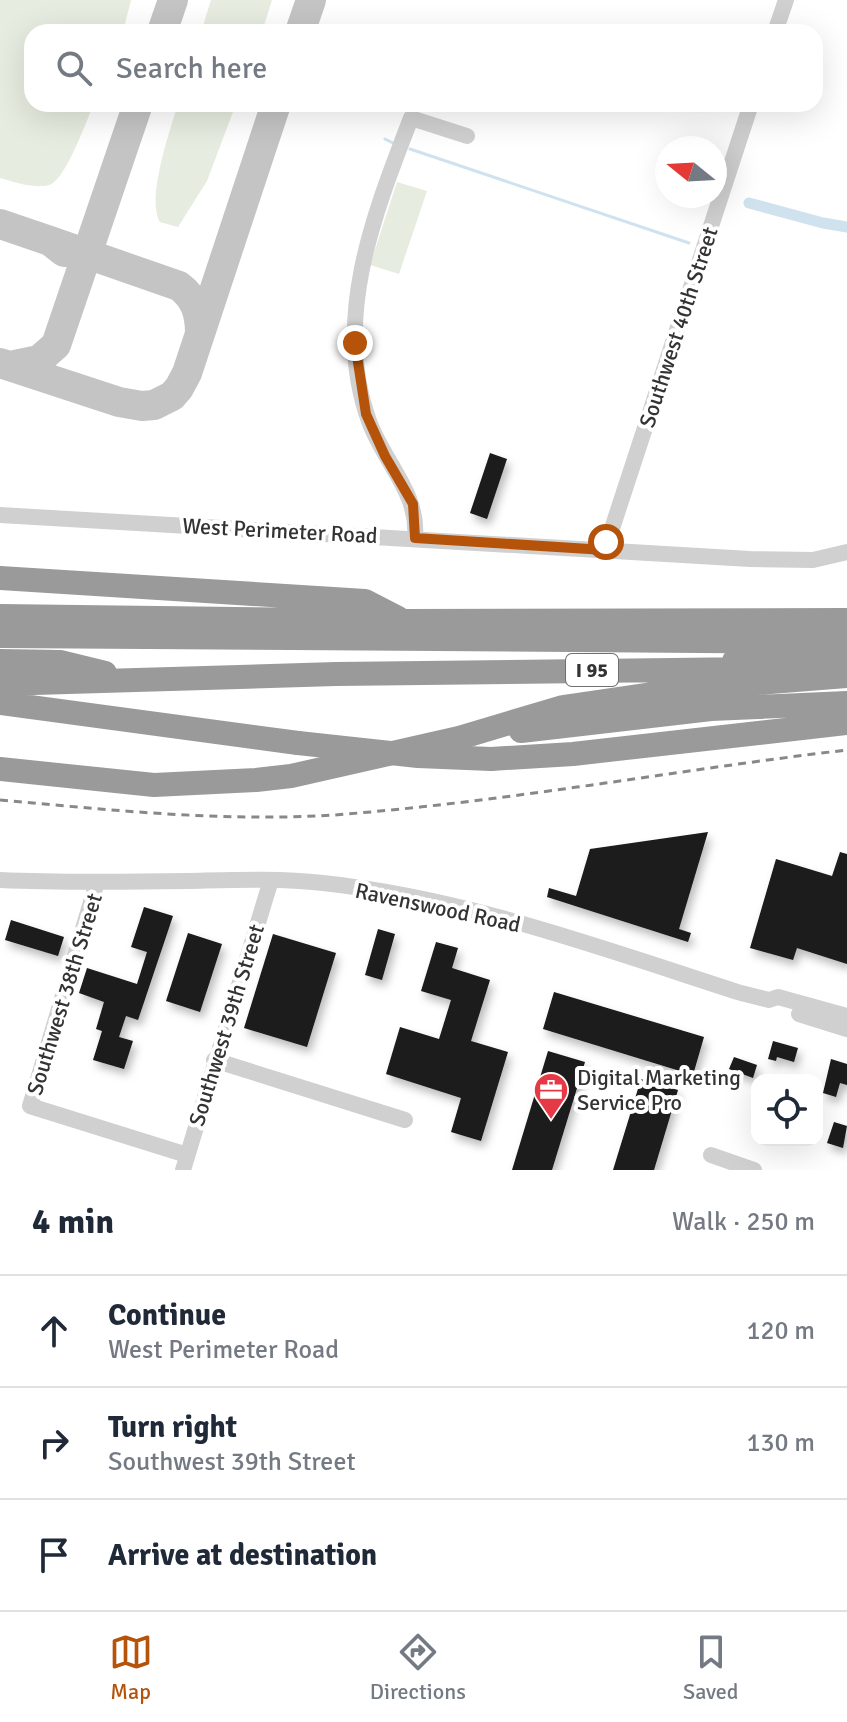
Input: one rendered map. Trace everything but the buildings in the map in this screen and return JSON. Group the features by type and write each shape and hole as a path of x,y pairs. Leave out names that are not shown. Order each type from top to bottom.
{"highway":[{"path":"0,578 365,601 403,621"},
{"path":"3,631 403,621 847,620"},
{"path":"3,631 847,642"},
{"path":"0,661 60,662 105,673"},
{"path":"0,674 573,661 847,661"},
{"name":"I 95","path":"0,684 541,670 847,669"},
{"path":"0,769 154,785 256,780 291,776 459,738 576,704 693,688 847,676"},
{"path":"0,703 298,743 418,756 491,759 573,754 847,723"},
{"path":"459,738 711,709 847,703"}],"street":[{"path":"778,24 786,0"},
{"name":"Southwest 40th Street","path":"605,550 748,112"},
{"path":"415,538 413,504 385,456 366,414 354,328 364,257 411,118 467,136"},
{"name":"West Perimeter Road","path":"0,515 778,560 823,559 847,552"},
{"name":"Ravenswood Road","path":"0,880 271,880 398,893 468,909 769,1000 776,1007 847,1029"},
{"name":"Southwest 39th Street","path":"185,1163 271,880"},
{"name":"Southwest 38th Street","path":"97,882 30,1106 185,1163"},
{"name":"Ravenswood Road","path":"769,1000 778,997 847,1016"},
{"path":"214,1060 405,1120"},
{"path":"711,1155 754,1170"}],"shaded area":[{"path":"0,0 131,0 125,24 24,24 24,112 91,112 69,162 55,181 49,185 31,186 0,178"},
{"path":"211,0 272,0 264,24 204,24"},
{"path":"176,112 233,112 207,181 178,227 160,222 156,211 157,181"},
{"path":"397,182 427,191 399,274 370,265"}],"waterway":[{"path":"385,139 393,143"},
{"path":"410,149 689,243"},
{"path":"749,203 847,227"}],"taxiway":[{"path":"165,24 173,0"},
{"path":"303,24 311,0"},
{"path":"10,366 39,360 56,345 135,112"},
{"path":"0,363 119,402 154,405 172,396 187,373 273,112"},
{"path":"0,224 50,241 64,252"},
{"path":"50,241 179,286 196,306 200,333"}],"railway":[{"path":"0,800 209,816 334,815 527,794 847,750"}],"place":[{"name":"Digital Marketing Service Pro","path":"551,1121"}],"route":[{"path":"355,343 366,414 385,456 411,498 416,523 415,538 605,550 606,542"}]}
